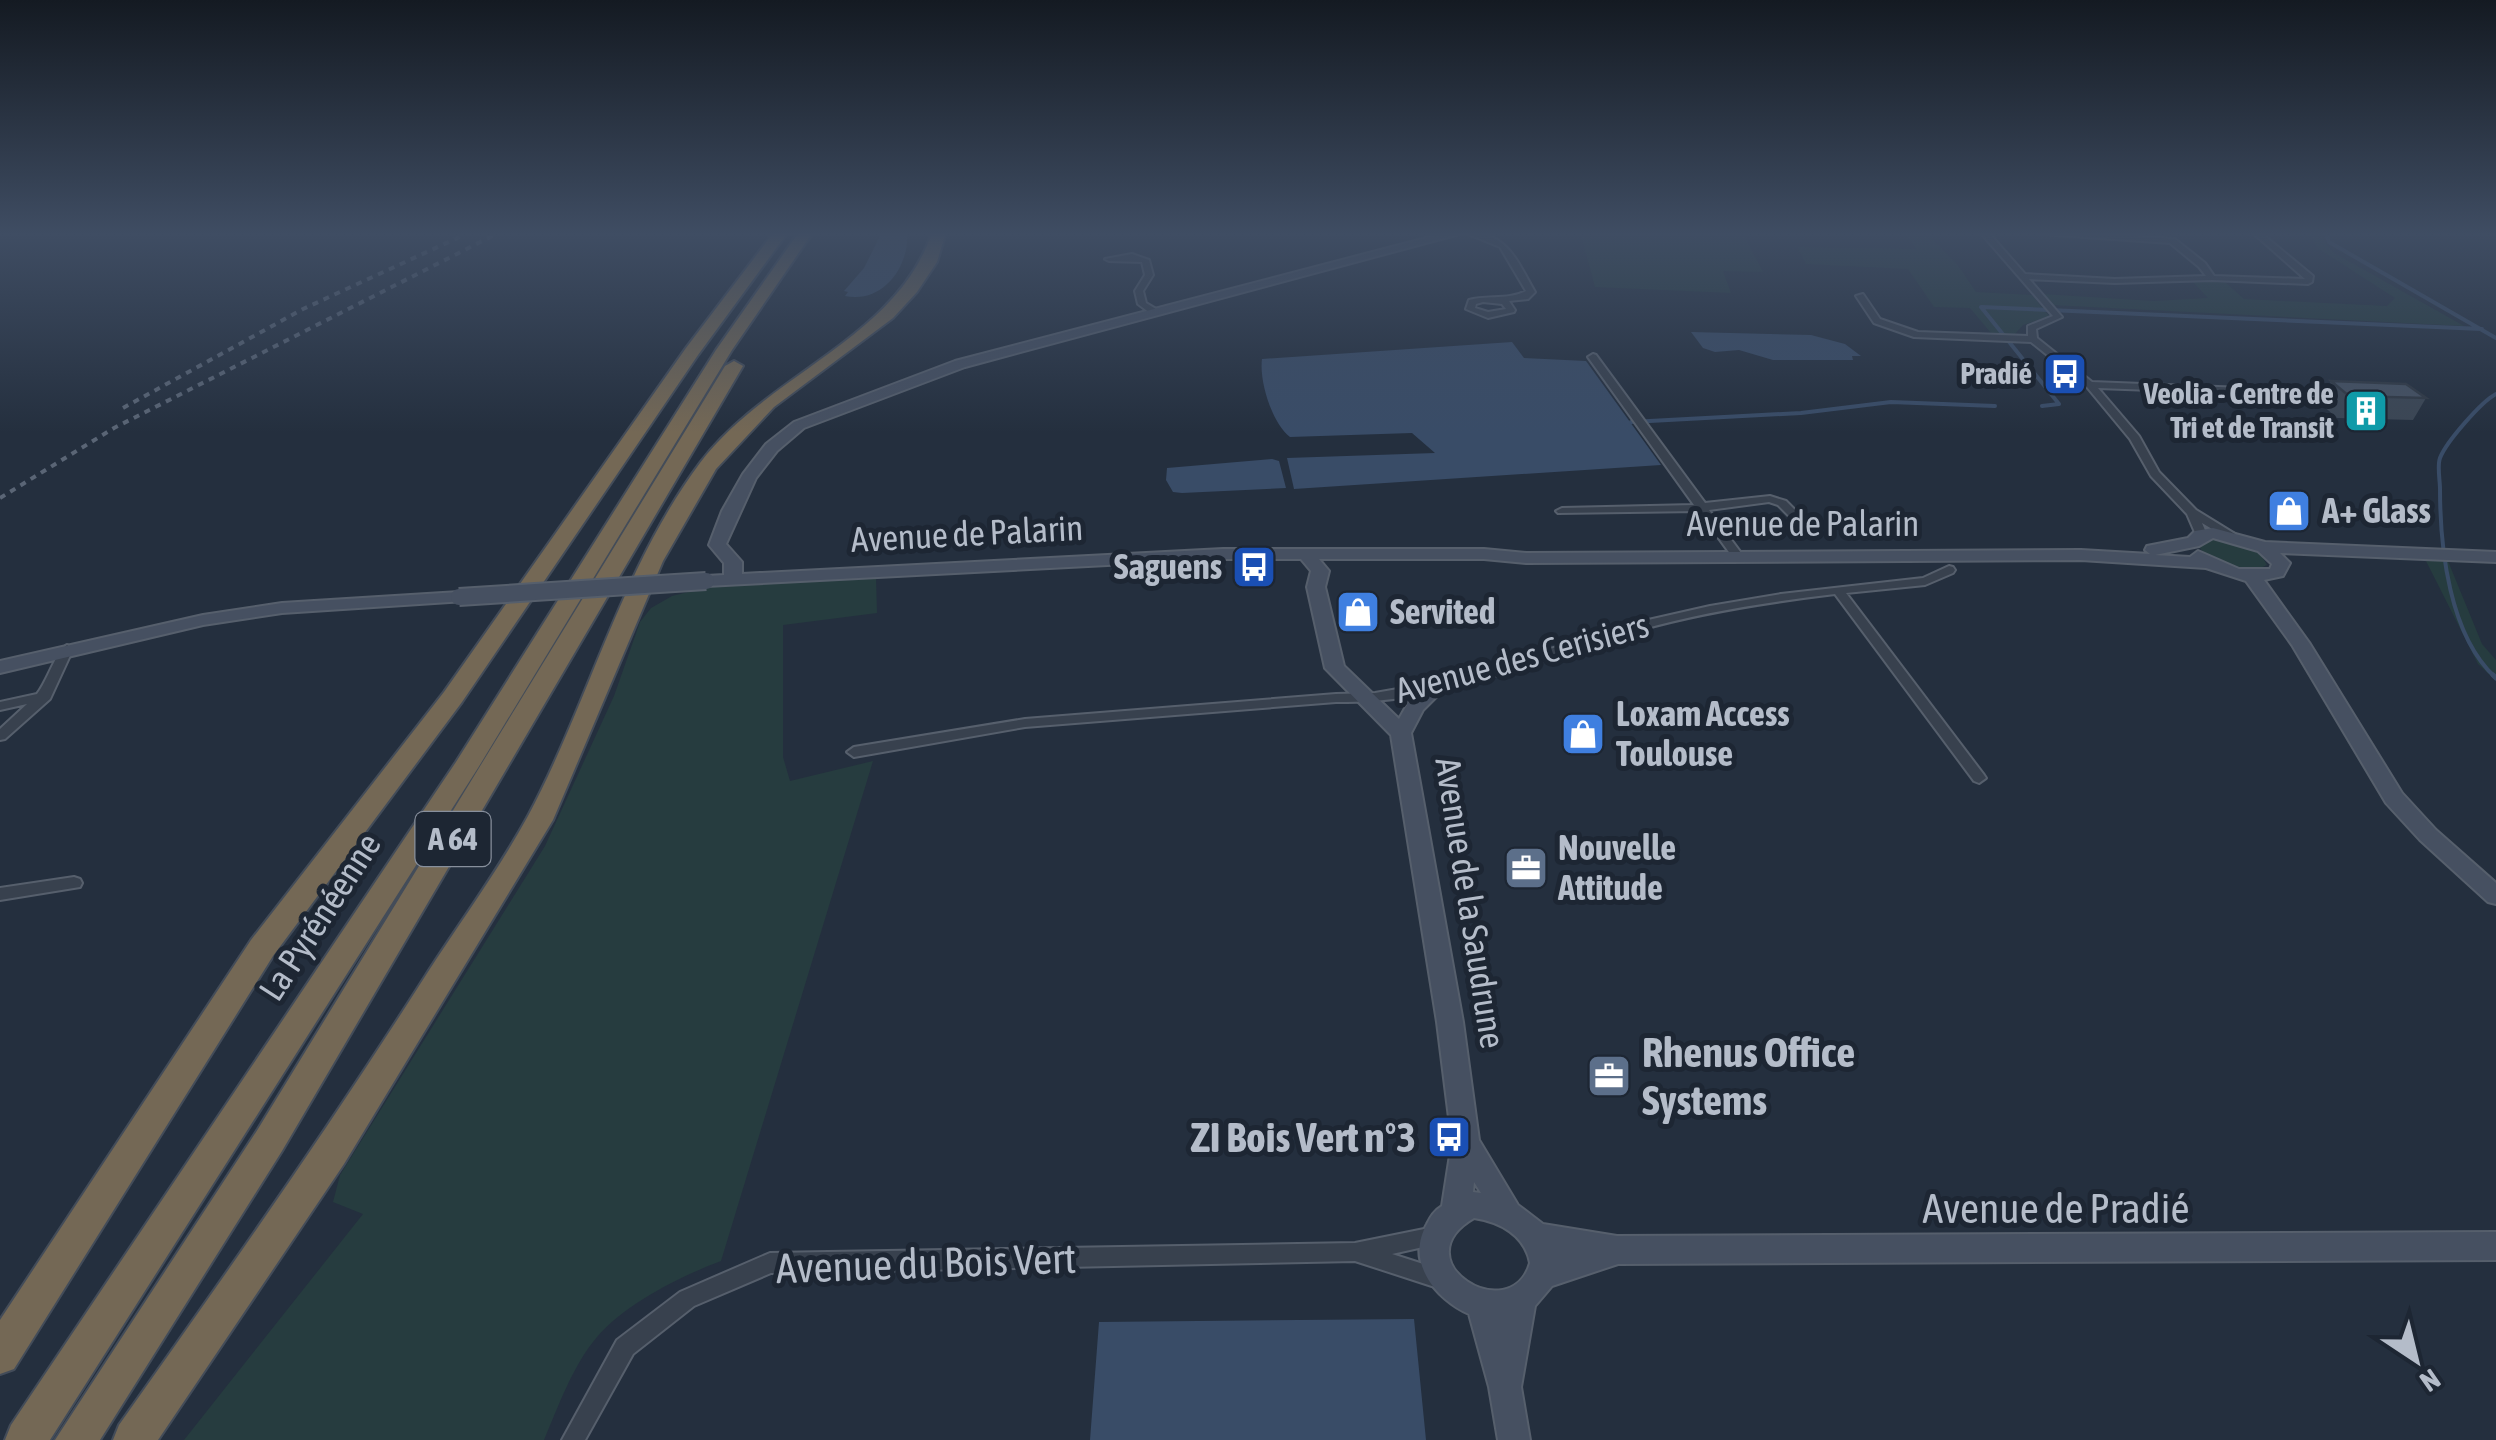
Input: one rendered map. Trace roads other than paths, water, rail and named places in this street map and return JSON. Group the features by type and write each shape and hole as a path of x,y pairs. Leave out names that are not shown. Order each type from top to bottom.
{"highway":[{"path":"0,1355 262,948 453,697 731,299"},
{"name":"La Pyrénéenne","path":"26,1440 464,768 759,299"},
{"name":"La Pyrénéenne","path":"76,1440 270,1140 777,299"},
{"path":"134,1440 332,1153 539,820 566,770 645,577 711,463 745,422 902,299"}],"street":[{"path":"1141,299 1153,311"},
{"path":"733,580 733,562 717,545 760,460 779,436 960,364 1199,299"},
{"path":"1498,300 1509,299"},
{"path":"1862,299 1877,321 1918,334 2034,339"},
{"path":"2044,299 2052,308 2055,320 2031,328 2034,339 2090,385 2135,438 2155,474 2192,513 2231,536"},
{"path":"1593,357 1738,556"},
{"path":"2090,385 2344,394"},
{"path":"1562,511 1703,506 1770,499 1782,503 1798,520"},
{"path":"2192,513 2196,538 2190,548 2208,563"},
{"name":"Avenue de Palarin","path":"0,667 411,600 1000,564 1150,560 1311,565 1526,558 2081,555 2160,550 2196,538 2231,536 2264,546 2349,553"},
{"path":"2264,546 2281,563"},
{"path":"2281,563 2349,553 2496,557"},
{"name":"Avenue de Palarin","path":"2081,555 2208,563 2252,576"},
{"path":"2281,563 2277,572 2252,576 2300,644 2394,798 2428,835 2496,896"},
{"name":"Avenue de la Saudrune","path":"1311,565 1335,668 1401,732 1466,1142 1456,1210"},
{"name":"Avenue des Cerisiers","path":"854,752 1025,723 1336,698 1366,699 1440,684 1722,605 1924,582 1949,570"},
{"path":"1838,590 1979,778"},
{"path":"0,736 46,696 65,655"},
{"name":"Avenue de Palarin","path":"0,678 65,655"},
{"path":"1401,732 1415,707 1440,684"},
{"path":"0,706 46,696"},
{"path":"0,894 74,883"},
{"name":"Avenue de la Saudrune","path":"1466,1142 1506,1210"},
{"path":"1506,1387 1541,1249 1536,1236 1506,1210 1489,1205 1456,1210 1446,1217 1434,1236 1436,1266 1444,1280 1466,1299 1495,1306 1531,1288"},
{"name":"Avenue du Bois Vert","path":"572,1440 625,1347 687,1299 770,1263 1356,1252 1434,1236"},
{"name":"Avenue de Pradié","path":"1536,1236 1617,1250 2496,1246"},
{"name":"Avenue de Pradié","path":"1531,1288 1617,1250"},
{"name":"Avenue du Bois Vert","path":"1356,1252 1444,1280"},
{"path":"1481,1304 1506,1387 1514,1440"}],"water":[{"path":"1691,332 1811,335 1845,344 1861,356 1852,356 1853,360 1773,360 1739,350 1715,352 1703,348"},
{"path":"1512,342 1524,358 1586,361 1661,465 1294,489 1287,458 1435,453 1412,433 1290,437 1268,401 1262,359"},
{"path":"1279,461 1286,488 1182,493 1173,492 1166,480 1167,468"},
{"path":"1414,1319 1426,1440 1090,1440 1099,1322"}],"waterway":[{"path":"2429,299 2480,329"},
{"path":"2042,406 2059,404 1981,307 2480,329"},
{"path":"2480,329 2496,338"},
{"path":"2493,675 2496,678 2467,639 2450,590 2442,537 2439,469 2440,458 2457,433 2496,394"},
{"path":"1631,422 1801,413 1891,402 1995,406"}],"railway":[{"path":"123,408 324,299"},
{"path":"0,498 114,428 368,299"}],"place":[{"name":"Pradié","path":"2065,374"},
{"name":"Veolia - Centre de Tri et de Transit","path":"2366,411"},
{"name":"A+ Glass","path":"2289,511"},
{"name":"Saguens","path":"1254,567"},
{"name":"Servited","path":"1358,612"},
{"name":"Loxam Access Toulouse","path":"1583,734"},
{"name":"Nouvelle Attitude","path":"1526,868"},
{"name":"Rhenus Office Systems","path":"1609,1076"},
{"name":"ZI Bois Vert n°3","path":"1449,1137"}]}
